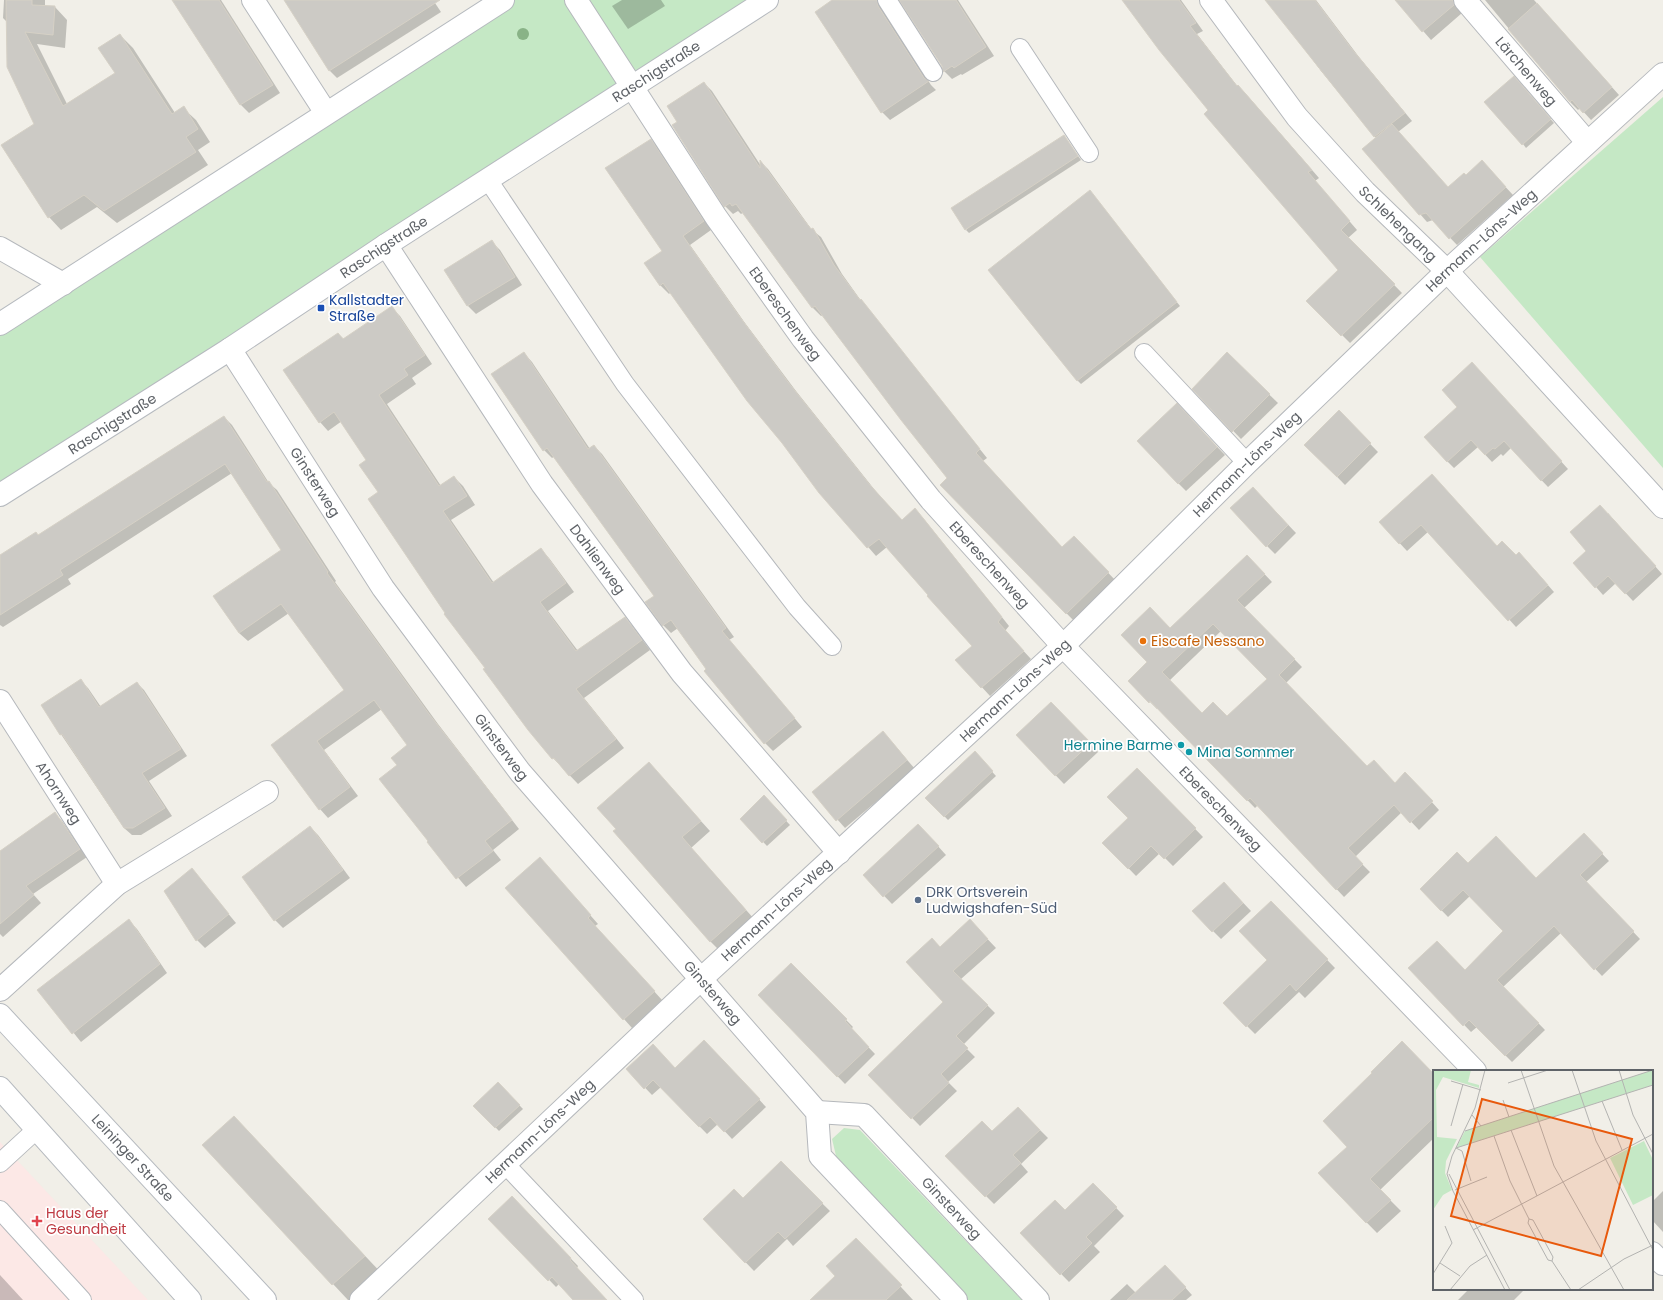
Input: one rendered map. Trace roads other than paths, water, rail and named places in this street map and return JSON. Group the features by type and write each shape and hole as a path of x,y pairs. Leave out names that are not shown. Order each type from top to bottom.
{"street":[{"path":"253,0 326,113"},
{"path":"0,324 503,0"},
{"name":"Ebereschenweg","path":"576,0 716,217 803,339 930,500 1062,646 1474,1070"},
{"name":"Raschigstraße","path":"0,495 230,348 386,245 767,0"},
{"name":"Schlehengang","path":"1211,0 1297,117 1364,192 1447,271 1663,507"},
{"name":"Lärchenweg","path":"1465,0 1587,142"},
{"name":"Hermann-Löns-Weg","path":"362,1300 701,979 1062,646 1247,463 1447,271 1663,74"},
{"name":"Dahlienweg","path":"386,245 542,484 682,673 839,853"},
{"path":"0,248 63,284"},
{"name":"Ginsterweg","path":"230,348 388,594 520,772 817,1112 864,1115 1038,1300"},
{"name":"Ahornweg","path":"0,702 117,884"},
{"path":"0,990 117,884 267,792"},
{"name":"Leininger Straße","path":"0,1015 265,1300"},
{"path":"0,1088 190,1300"},
{"path":"817,1112 820,1156 956,1300"},
{"path":"1653,1254 1663,1264"}],"lane":[{"path":"887,0 933,72"},
{"path":"1020,48 1089,153"},
{"path":"488,180 625,384 797,607 832,646"},
{"path":"1144,353 1247,463"},
{"path":"0,1163 38,1129"},
{"path":"505,1164 634,1300"},
{"path":"0,1210 82,1300"}],"place":[{"name":"Kallstadter Straße","path":"321,308"},
{"name":"Eiscafe Nessano","path":"1143,641"},
{"name":"Hermine Barme","path":"1181,745"},
{"name":"Mina Sommer","path":"1189,752"},
{"name":"DRK Ortsverein Ludwigshafen-Süd","path":"918,900"},
{"name":"Haus der Gesundheit","path":"37,1221"}]}
